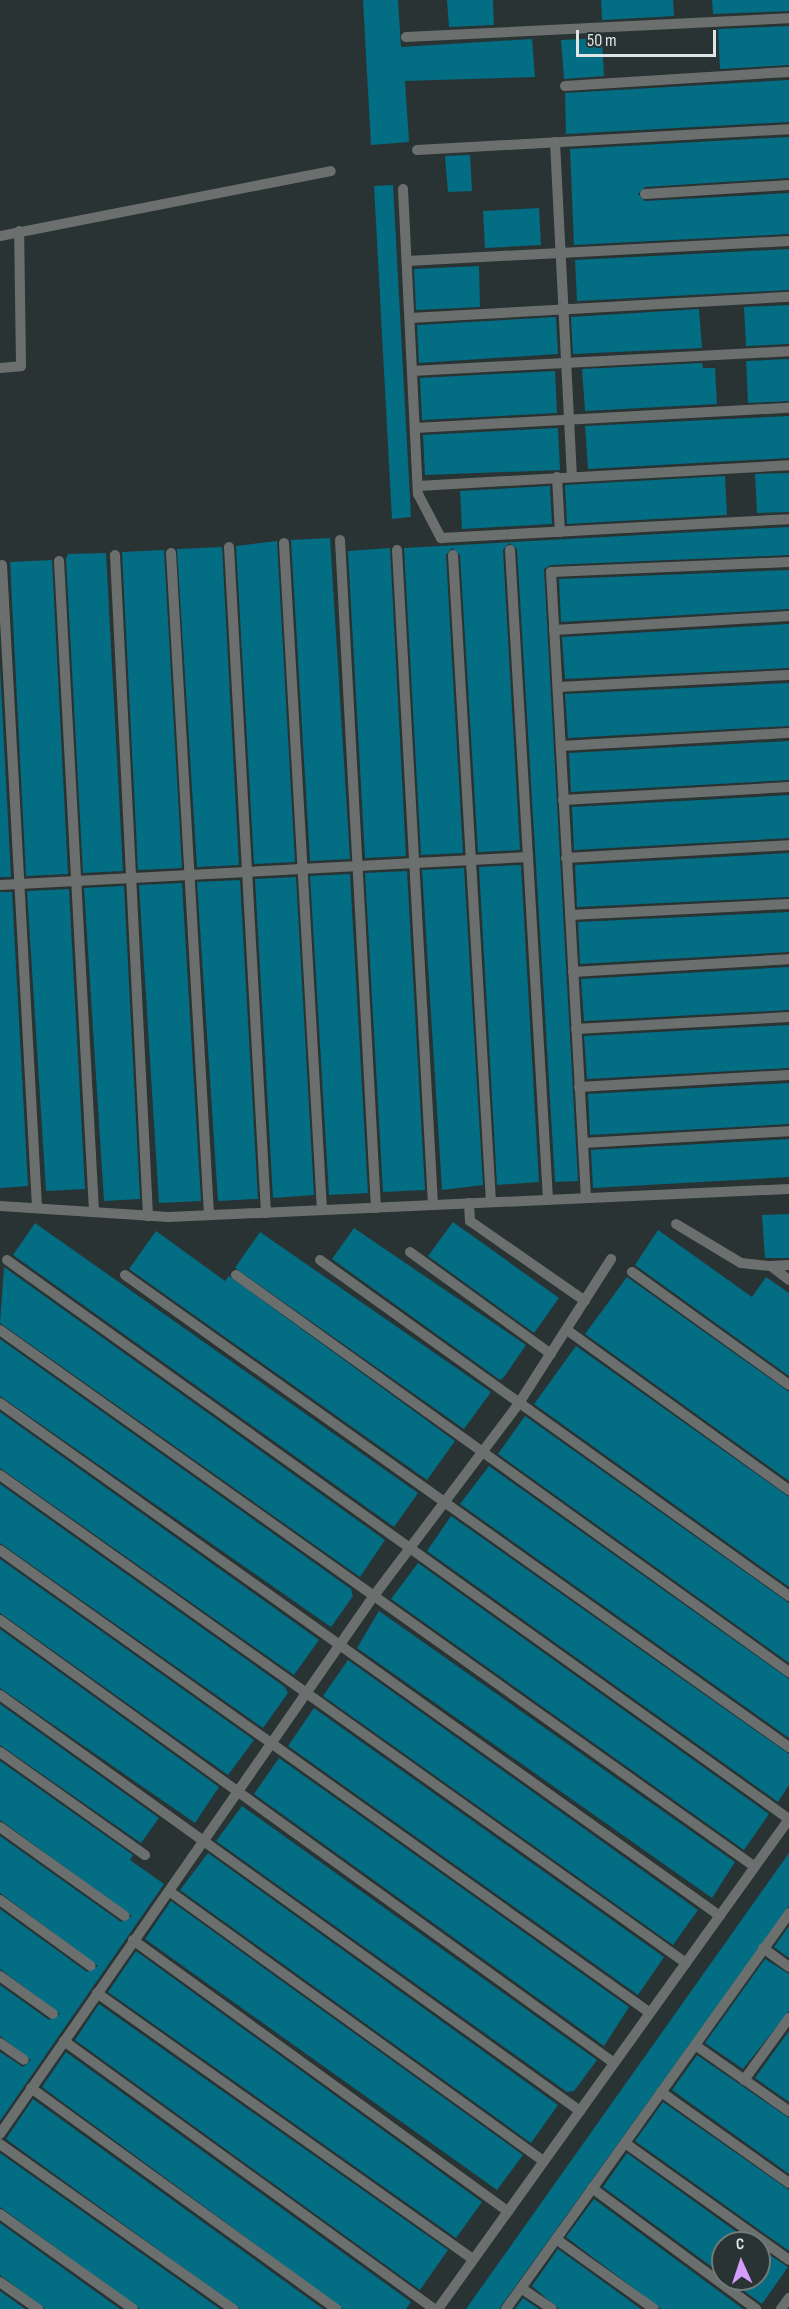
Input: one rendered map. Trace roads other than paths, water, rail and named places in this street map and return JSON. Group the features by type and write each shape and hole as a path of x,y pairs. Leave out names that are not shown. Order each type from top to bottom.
{"lane":[{"path":"406,38 789,18"},
{"path":"565,86 789,72"},
{"path":"417,150 789,129"},
{"path":"555,142 566,309 572,477"},
{"path":"0,236 331,171"},
{"path":"645,194 789,185"},
{"path":"404,189 418,486 441,538 789,519"},
{"path":"0,368 21,366 19,231"},
{"path":"407,261 789,241"},
{"path":"410,318 789,297"},
{"path":"412,371 789,351"},
{"path":"415,428 789,408"},
{"path":"418,486 789,465"},
{"path":"557,477 560,531"},
{"path":"340,540 376,1208"},
{"path":"284,543 322,1210"},
{"path":"229,547 266,1213"},
{"path":"397,550 433,1205"},
{"path":"510,550 548,1200"},
{"path":"171,553 192,875 209,1215"},
{"path":"115,555 148,1216"},
{"path":"453,555 491,1202"},
{"path":"59,561 94,1212"},
{"path":"586,1198 551,572 789,562"},
{"path":"2,565 37,1208"},
{"path":"554,630 789,616"},
{"path":"558,687 789,675"},
{"path":"561,746 789,733"},
{"path":"563,800 789,787"},
{"path":"567,858 789,845"},
{"path":"0,885 528,857"},
{"path":"570,915 789,904"},
{"path":"573,972 789,959"},
{"path":"576,1029 789,1017"},
{"path":"579,1087 789,1075"},
{"path":"583,1143 789,1131"},
{"path":"0,1206 148,1216 209,1215 789,1189"},
{"path":"469,1203 470,1221 585,1301"},
{"path":"676,1224 741,1263 789,1265"},
{"path":"410,1252 551,1354"},
{"path":"0,2134 133,1940 273,1746 373,1598 519,1403 611,1259"},
{"path":"7,1260 789,1819 436,2309 64,2041"},
{"path":"320,1260 789,1596"},
{"path":"771,1266 789,1280"},
{"path":"632,1272 789,1385"},
{"path":"125,1275 789,1747"},
{"path":"236,1275 789,1672"},
{"path":"0,1330 373,1598 755,1867"},
{"path":"567,1330 789,1490"},
{"path":"0,1403 720,1916"},
{"path":"0,1475 686,1963"},
{"path":"0,1550 650,2013"},
{"path":"0,1620 614,2063"},
{"path":"0,1695 206,1840 580,2111"},
{"path":"0,1752 145,1855"},
{"path":"0,1827 125,1916"},
{"path":"169,1891 544,2161"},
{"path":"0,1900 91,1966"},
{"path":"506,2309 789,1912"},
{"path":"133,1940 508,2211"},
{"path":"763,1948 789,1966"},
{"path":"0,1976 53,2014"},
{"path":"97,1993 474,2259"},
{"path":"744,2080 789,2018"},
{"path":"0,2043 24,2060"},
{"path":"695,2045 789,2111"},
{"path":"31,2088 336,2309"},
{"path":"661,2092 789,2183"},
{"path":"625,2143 789,2260"},
{"path":"0,2144 233,2309"},
{"path":"592,2188 756,2309"},
{"path":"0,2214 133,2309"},
{"path":"556,2239 654,2309"},
{"path":"0,2282 38,2309"},
{"path":"521,2288 552,2309"},
{"path":"781,2309 789,2298"}]}
